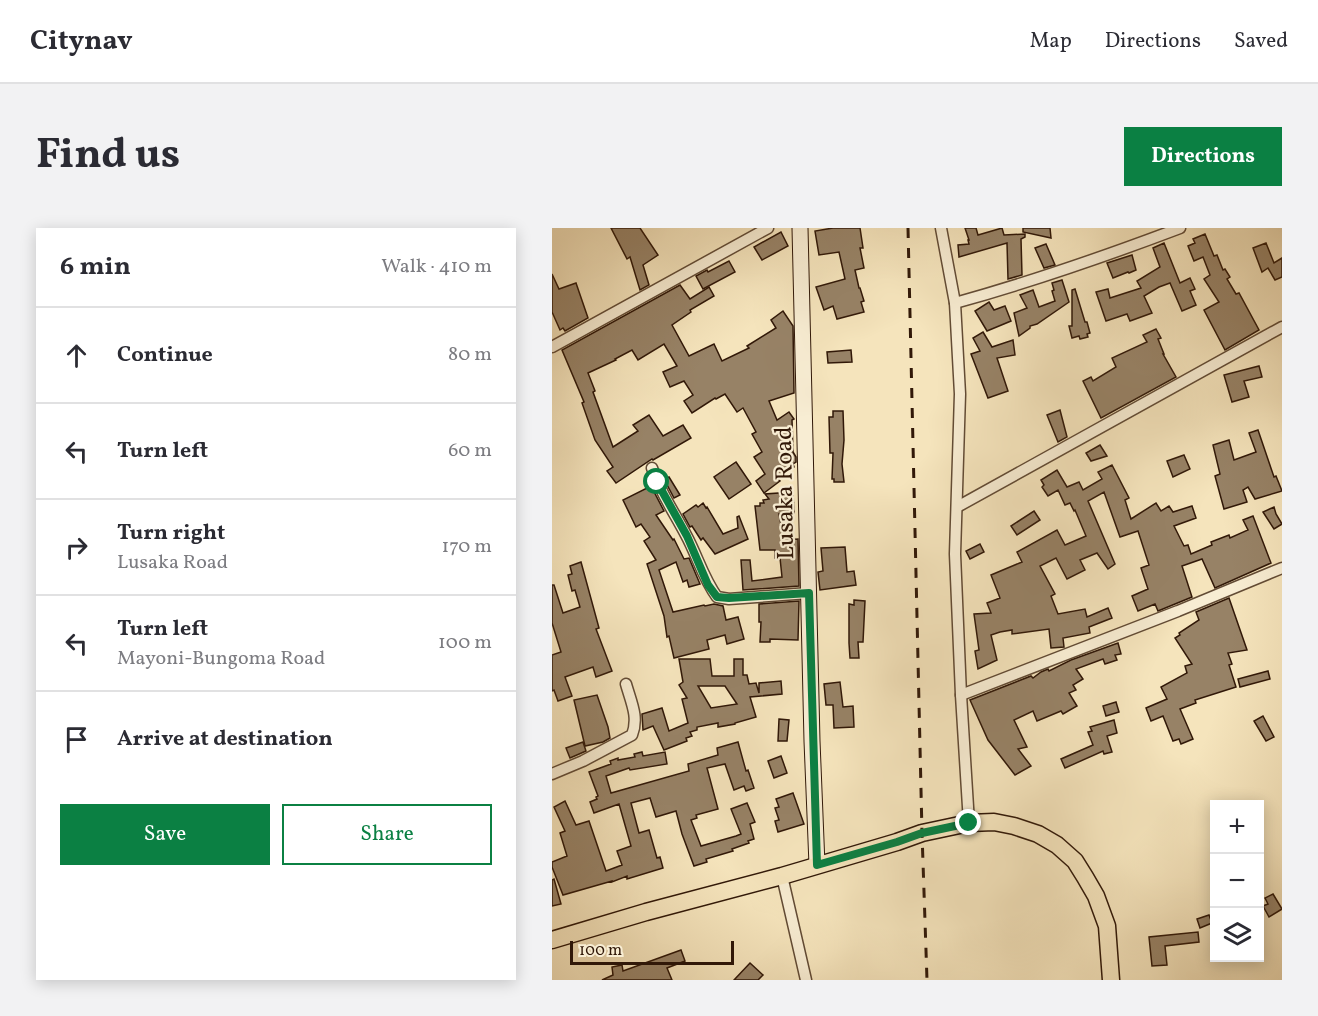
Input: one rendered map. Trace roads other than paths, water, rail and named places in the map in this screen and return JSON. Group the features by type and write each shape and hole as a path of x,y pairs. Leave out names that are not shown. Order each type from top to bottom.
{"main road":[{"path":"552,940 782,876 922,833 969,823 994,822 1038,834 1057,844 1074,861 1096,896 1107,926 1111,980"}],"street":[{"path":"552,347 768,228"},
{"name":"Lusaka Road","path":"801,228 817,865"},
{"path":"941,228 955,303 960,394 955,554 969,823"},
{"path":"955,303 1040,278 1180,228"},
{"path":"957,507 1282,327"},
{"path":"652,468 657,482 687,536 708,585 717,597 809,593"},
{"path":"961,695 1282,568"},
{"path":"552,774 583,761 632,735 636,720 626,684"},
{"path":"782,876 806,980"}],"railway":[{"path":"908,228 927,980"}]}
